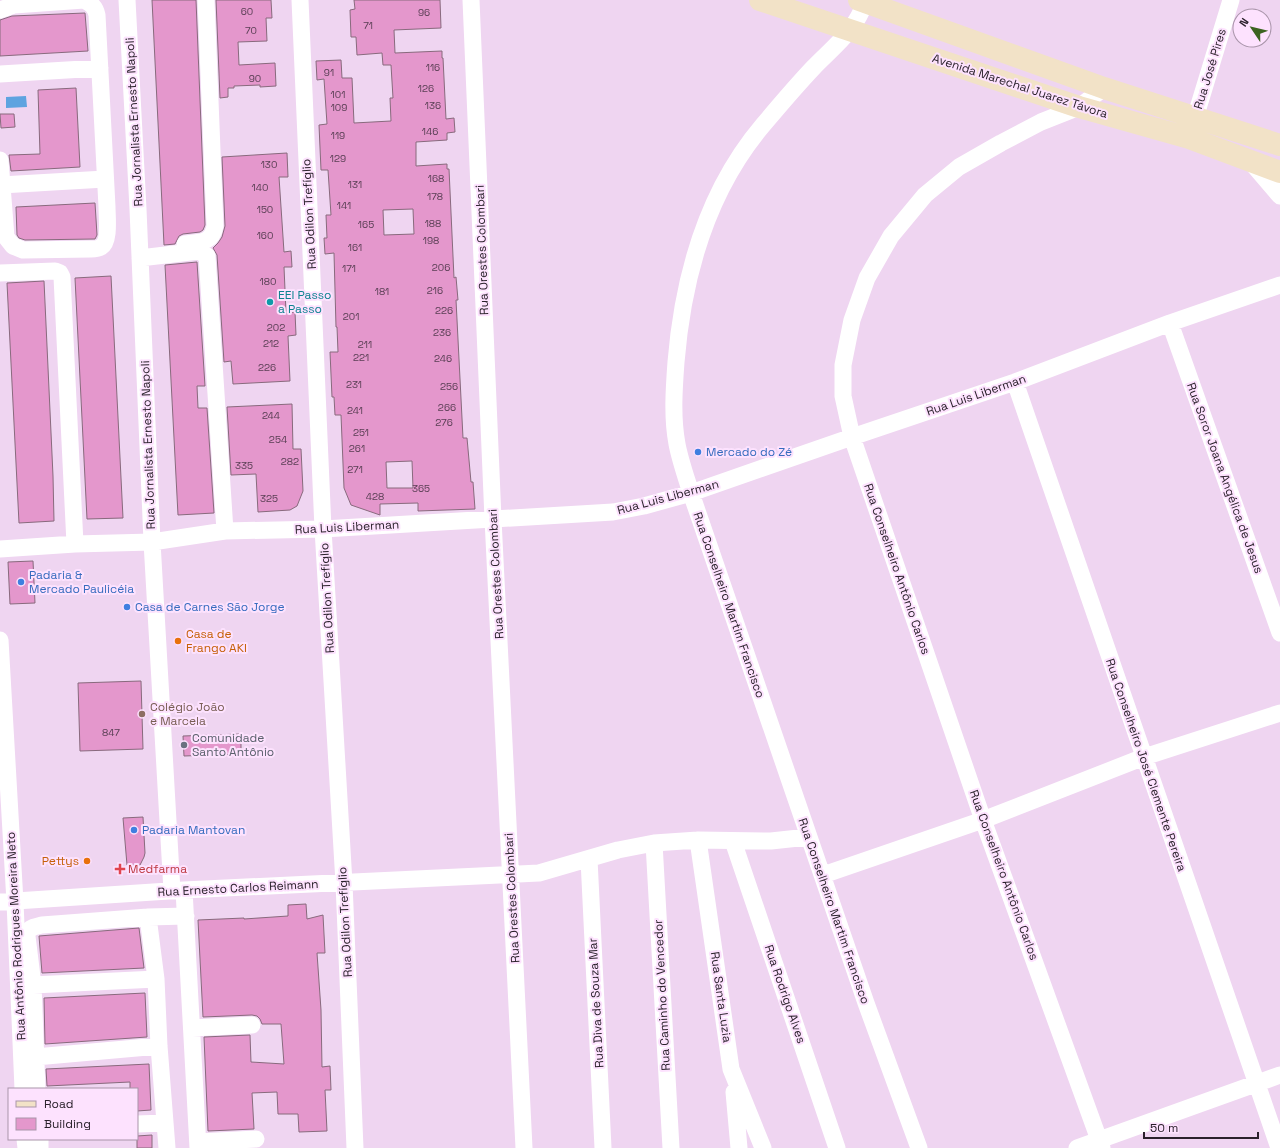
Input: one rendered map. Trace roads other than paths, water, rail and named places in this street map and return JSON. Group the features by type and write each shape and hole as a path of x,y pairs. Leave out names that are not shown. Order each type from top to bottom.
{"street":[{"path":"0,10 14,5 84,0 95,8 97,15 106,179 107,234 102,247 91,250 23,250 13,246 6,237 0,160"},
{"name":"Rua Jornalista Ernesto Napoli","path":"127,0 140,253 152,542 178,890 186,916 198,1145"},
{"path":"140,253 204,242 214,231 206,0"},
{"name":"Rua Odilon Trefíglio","path":"300,0 323,529 344,883 355,1148"},
{"name":"Rua Orestes Colombari","path":"471,0 493,519 524,1148"},
{"name":"Avenida Marechal Juarez Távora","path":"760,0 1079,107 1189,138 1280,172"},
{"name":"Rua José Pires","path":"1189,138 1231,0"},
{"name":"Avenida Marechal Juarez Távora","path":"864,1 1104,88 1280,145"},
{"name":"Rua Conselheiro Martim Francisco","path":"864,1 851,30 813,68 758,132 732,170 712,208 696,249 686,292 678,344 673,399 677,444 691,493 808,837 919,1148"},
{"path":"0,74 100,68"},
{"name":"Rua Conselheiro Antônio Carlos","path":"1101,1144 983,820 852,437 843,396 843,365 852,320 867,278 891,236 925,196 958,167 1041,122 1079,107 1104,88"},
{"path":"1250,161 1280,196"},
{"path":"1,185 106,179"},
{"path":"140,253 199,251 207,256 225,531"},
{"path":"0,272 55,271 60,273 62,277 75,544"},
{"name":"Rua Luis Liberman","path":"0,549 75,544 152,542 225,531 323,529 613,512 644,506 691,493 1015,382 1170,322 1280,285"},
{"name":"Rua Soror Joana Angélica de Jesus","path":"1170,322 1280,633"},
{"name":"Rua Conselheiro José Clemente Pereira","path":"1015,382 1279,1148"},
{"name":"Rua Antônio Rodrigues Moreira Neto","path":"0,640 8,902 28,1057 23,1088"},
{"path":"823,876 983,820 1144,757 1280,713"},
{"name":"Rua Ernesto Carlos Reimann","path":"8,902 178,890 539,873 618,850 654,843 698,840 771,842 808,837"},
{"name":"Rua Santa Luzia","path":"698,840 731,1069 763,1148"},
{"name":"Rua Rodrigo Alves","path":"733,841 838,1148"},
{"name":"Rua Caminho do Vencedor","path":"654,843 671,1148"},
{"name":"Rua Diva de Souza Mar","path":"589,859 603,1148"},
{"path":"37,1088 28,1057 33,985 27,936 31,927 148,917 186,916"},
{"path":"148,917 156,979 159,1046 167,1148"},
{"path":"33,985 156,979"},
{"path":"192,1028 252,1025"},
{"path":"28,1057 159,1046"},
{"path":"731,1069 736,1103 739,1148"},
{"path":"1077,1148 1101,1144 1256,1082 1280,1074"},
{"path":"138,1124 165,1123"},
{"path":"198,1145 256,1139"}],"water":[{"path":"26,96 27,107 6,108 6,97"}],"place":[{"name":"EEI Passo a Passo","path":"270,302"},
{"name":"Mercado do Zé","path":"698,452"},
{"name":"Padaria & Mercado Paulicéia","path":"21,582"},
{"name":"Casa de Carnes São Jorge","path":"127,607"},
{"name":"Casa de Frango AKI","path":"178,641"},
{"name":"Colégio João e Marcela","path":"142,714"},
{"name":"Comunidade Santo Antônio","path":"184,745"},
{"name":"Padaria Mantovan","path":"134,830"},
{"name":"Pettys","path":"87,861"},
{"name":"Medfarma","path":"120,869"}]}
